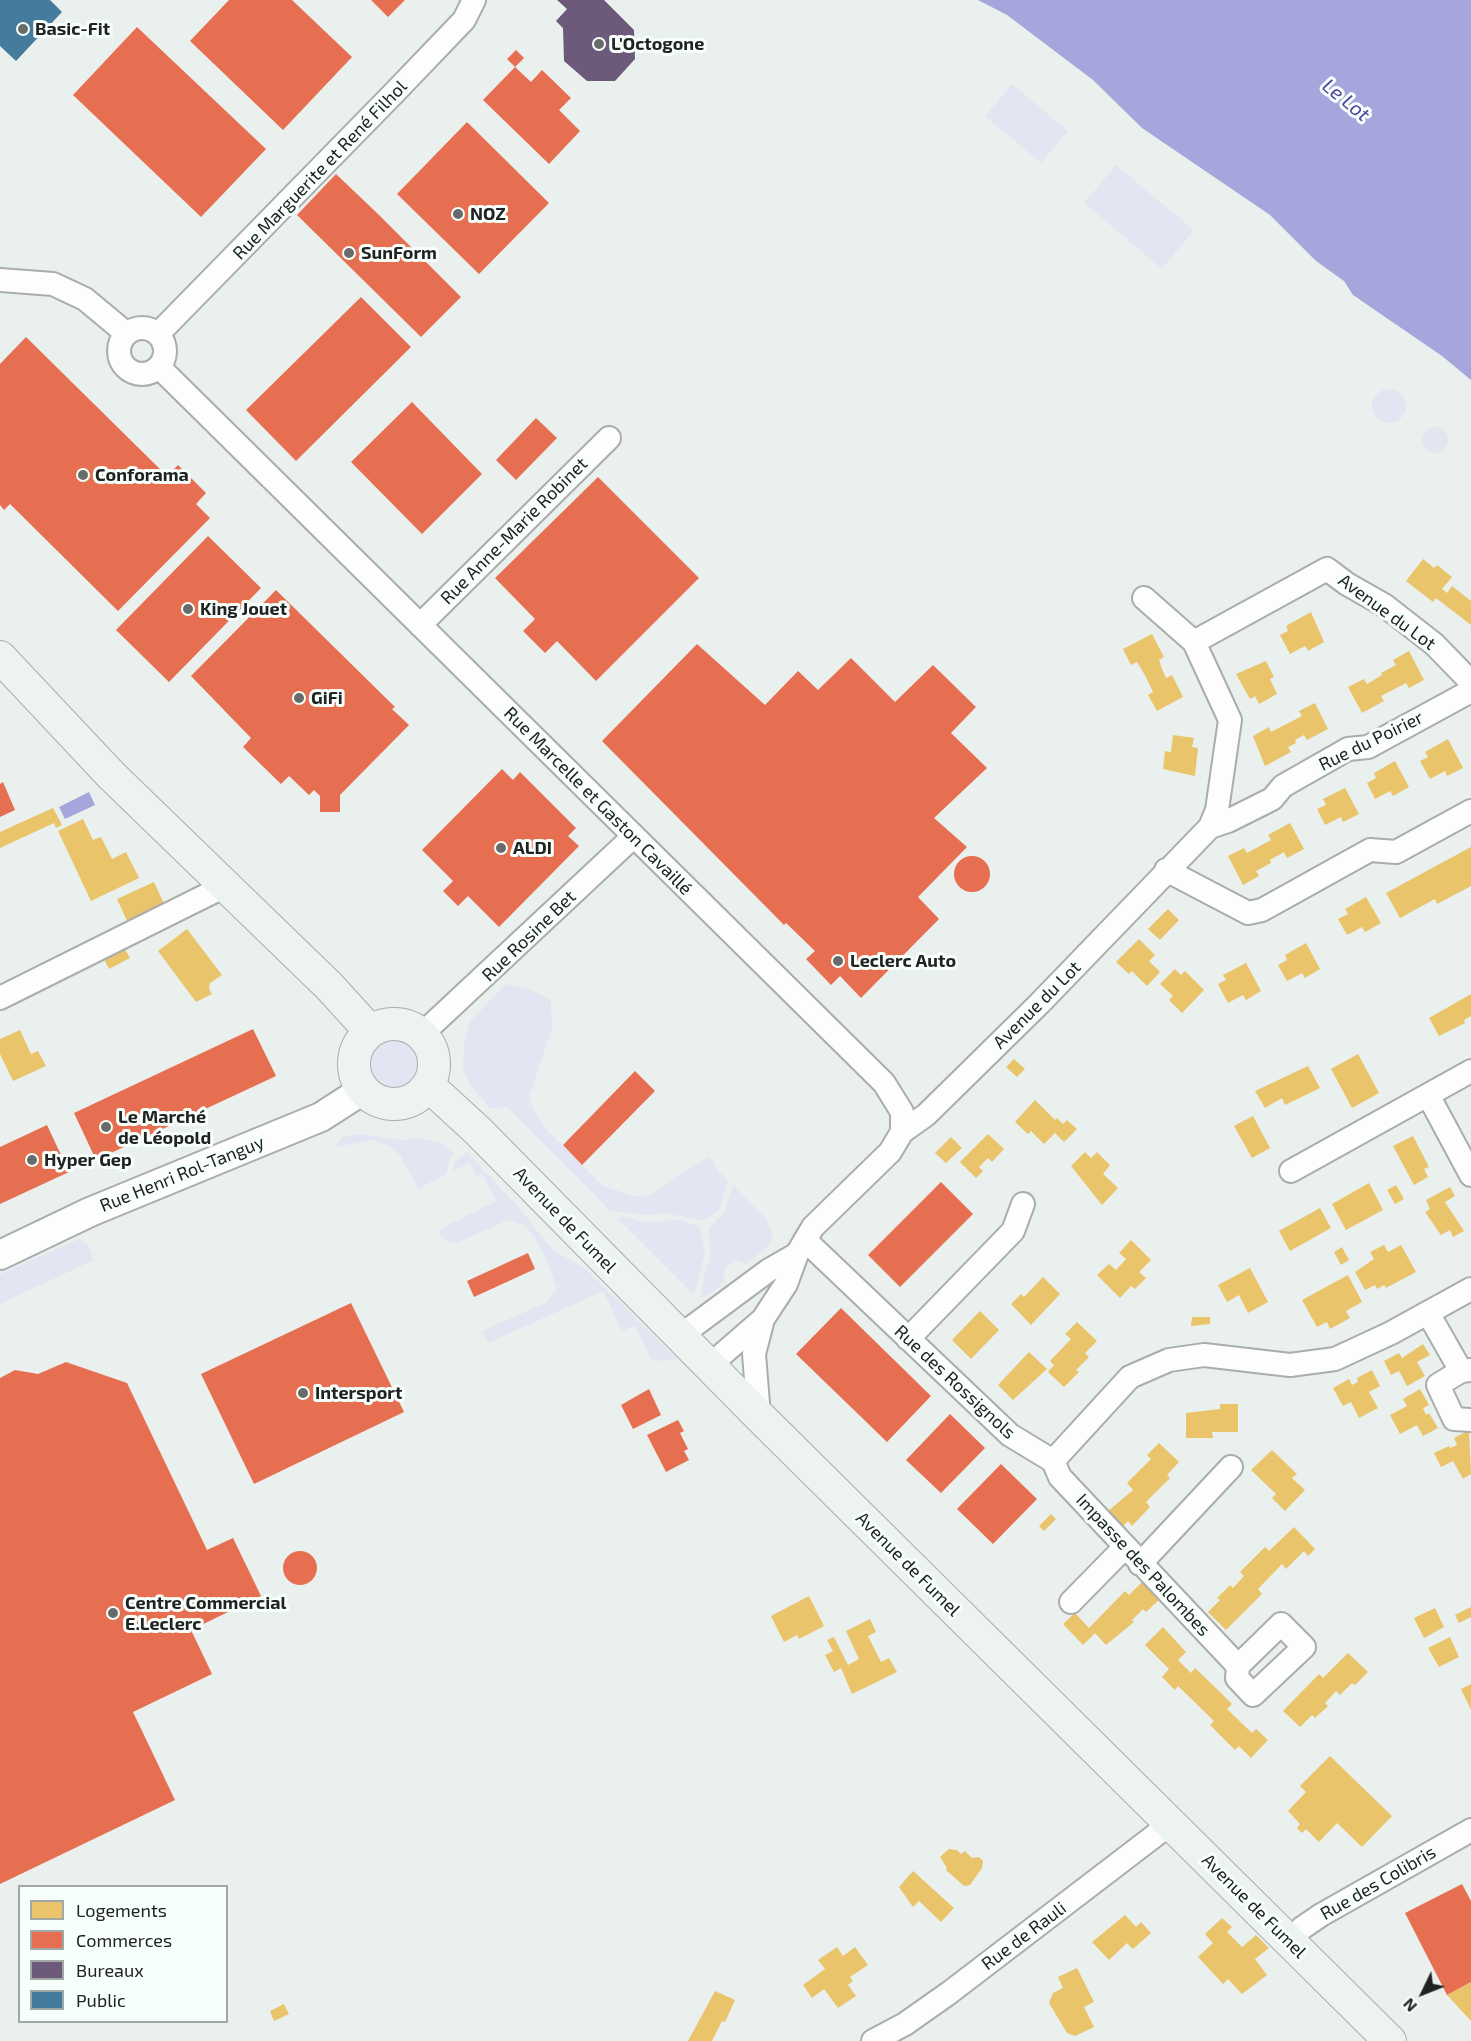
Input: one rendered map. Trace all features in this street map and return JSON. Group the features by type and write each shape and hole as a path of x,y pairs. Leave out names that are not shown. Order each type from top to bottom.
{"main road":[{"path":"0,657 111,775 329,986 370,1031"},
{"path":"391,1023 402,1024 422,1034 431,1046 435,1059 434,1073 429,1086 409,1102 397,1105 372,1098 363,1090 356,1078 354,1059 361,1041 370,1031 391,1023"},
{"name":"Avenue de Fumel","path":"429,1086 478,1131 759,1416 1390,2041"}],"street":[{"name":"Rue Marguerite et René Filhol","path":"158,334 464,20 474,0"},
{"path":"0,280 53,284 85,299 127,334"},
{"path":"139,328 158,334 163,340 166,354 159,367 153,372 139,374 126,367 122,361 120,346 127,334 139,328"},
{"name":"Rue Marcelle et Gaston Cavaillé","path":"159,367 884,1083 902,1112 902,1132"},
{"name":"Rue Anne-Marie Robinet","path":"420,625 609,438"},
{"name":"Avenue du Lot","path":"1194,642 1327,569 1384,605 1434,644 1471,682"},
{"name":"Avenue du Lot","path":"902,1132 926,1115 1039,1004 1210,826 1217,810 1230,720 1194,642 1143,598"},
{"name":"Rue du Poirier","path":"1210,826 1228,821 1272,799 1283,786 1348,749 1368,747 1471,691"},
{"path":"1166,870 1248,913 1262,910 1370,850 1396,852 1471,811"},
{"name":"Rue Rosine Bet","path":"422,1034 634,836"},
{"path":"0,998 225,886"},
{"path":"1291,1171 1471,1071"},
{"name":"Rue Henri Rol-Tanguy","path":"0,1255 90,1212 321,1117 363,1090"},
{"path":"1428,1095 1471,1175"},
{"path":"710,1365 763,1320 786,1284 801,1247 813,1227 890,1152 902,1132"},
{"path":"908,1339 1013,1231 1023,1204"},
{"path":"680,1336 801,1247"},
{"name":"Rue des Rossignols","path":"801,1247 908,1339 1010,1436 1053,1461"},
{"path":"1053,1461 1130,1377 1169,1360 1204,1355 1290,1365 1335,1359 1471,1289"},
{"path":"1428,1313 1466,1371 1438,1385 1454,1419 1471,1420"},
{"path":"759,1416 754,1354 763,1320"},
{"name":"Impasse des Palombes","path":"1053,1461 1060,1477 1124,1548 1238,1666"},
{"path":"1140,1564 1231,1467"},
{"path":"1071,1602 1124,1548"},
{"name":"Rue de Rauli","path":"873,2041 905,2024 949,1993 1170,1824"},
{"name":"Rue des Colibris","path":"1289,1941 1302,1928 1321,1916 1471,1830"}],"shaded area":[{"path":"1012,84 1068,131 1041,163 985,116"},
{"path":"1116,165 1194,230 1162,269 1084,203"},
{"path":"1389,389 1401,394 1406,406 1401,418 1389,423 1377,418 1372,406 1377,394"},
{"path":"1435,427 1444,431 1448,440 1444,449 1435,453 1426,449 1422,440 1426,431"},
{"path":"505,984 531,990 551,1000 552,1028 529,1098 534,1111 546,1129 603,1186 635,1196 649,1195 708,1157 714,1161 716,1168 728,1181 719,1210 709,1218 698,1220 665,1213 648,1215 610,1211 507,1107 490,1108 471,1086 463,1068 464,1042 470,1022"},
{"path":"396,1037 407,1039 416,1045 422,1054 424,1065 422,1076 416,1085 407,1091 396,1093 385,1091 376,1085 370,1076 368,1065 370,1054 376,1045 385,1039"},
{"path":"359,1134 402,1140 420,1138 441,1143 454,1154 449,1159 447,1174 418,1189 400,1155 389,1146 373,1140 336,1147 341,1138"},
{"path":"467,1152 521,1210 546,1242 559,1254 585,1268 678,1360 652,1361 635,1326 622,1331 603,1291 488,1343 482,1331 547,1302 557,1289 546,1258 525,1226 508,1220 457,1243 448,1242 442,1237 438,1230 496,1201 482,1174 476,1176 470,1163 453,1171 454,1162"},
{"path":"733,1185 766,1218 772,1234 771,1243 747,1264 735,1260 725,1268 724,1282 711,1294 702,1297 703,1280 711,1255 708,1229 724,1213"},
{"path":"626,1217 643,1222 680,1220 700,1227 705,1253 694,1295 617,1218"},
{"path":"79,1239 89,1246 94,1260 0,1304 0,1274"}],"water":[{"name":"Le Lot","path":"978,0 1471,0 1471,380 1442,356 1353,295 1344,281 1316,261 1270,215 1142,128 1093,80 1007,15"},
{"path":"89,792 95,805 65,819 59,807"}],"building: Logements":[{"path":"1423,559 1434,568 1437,565 1452,577 1442,589 1447,593 1452,586 1471,601 1471,625 1436,598 1433,602 1406,581"},
{"path":"1311,612 1324,642 1308,651 1305,646 1290,654 1280,635 1288,631 1286,626"},
{"path":"1152,634 1164,657 1159,660 1166,678 1172,675 1183,697 1157,711 1148,695 1153,692 1146,677 1137,662 1131,665 1123,649"},
{"path":"1409,651 1424,680 1409,688 1406,683 1381,696 1384,701 1362,713 1348,687 1364,679 1367,684 1396,665 1393,660"},
{"path":"1266,661 1274,677 1270,679 1277,694 1259,704 1255,696 1250,699 1236,674"},
{"path":"1315,703 1328,729 1307,740 1304,735 1295,740 1296,743 1288,747 1291,752 1265,766 1253,736 1269,727 1271,732 1302,716 1299,711"},
{"path":"1173,735 1194,738 1192,747 1198,748 1195,776 1163,769 1165,751 1171,752"},
{"path":"1448,739 1463,768 1447,776 1445,771 1430,779 1420,761 1428,757 1425,752"},
{"path":"1395,761 1409,787 1393,796 1390,791 1375,799 1367,783 1376,778 1374,773"},
{"path":"1345,788 1359,814 1343,822 1341,817 1325,825 1317,809 1326,805 1323,799"},
{"path":"53,808 62,825 56,828 54,823 0,848 0,832"},
{"path":"83,819 93,840 101,837 112,859 126,852 139,878 91,901 58,831"},
{"path":"1290,823 1304,849 1287,858 1284,852 1270,860 1271,863 1256,871 1259,876 1243,885 1228,856 1244,848 1247,853 1271,840 1268,835"},
{"path":"1471,847 1471,886 1437,904 1435,899 1400,918 1386,893"},
{"path":"154,882 166,908 129,925 117,899"},
{"path":"1366,897 1381,923 1365,932 1362,927 1347,935 1338,919 1348,914 1345,909"},
{"path":"1168,909 1179,920 1160,940 1148,929"},
{"path":"187,929 222,975 210,983 209,989 212,994 196,1002 158,951"},
{"path":"1139,939 1155,955 1149,961 1160,972 1147,986 1132,971 1129,974 1116,962"},
{"path":"1306,943 1320,969 1305,978 1302,973 1287,981 1278,965 1287,960 1285,955"},
{"path":"124,948 130,958 109,969 104,959"},
{"path":"1246,963 1261,991 1246,1000 1243,995 1228,1003 1218,984 1226,980 1223,975"},
{"path":"1175,969 1181,975 1185,971 1204,990 1182,1013 1169,1000 1173,996 1160,984"},
{"path":"1471,994 1471,1016 1464,1020 1465,1023 1439,1036 1429,1018"},
{"path":"20,1030 31,1054 38,1051 46,1066 13,1081 0,1054 0,1039"},
{"path":"1358,1054 1379,1093 1352,1108 1331,1069"},
{"path":"1014,1059 1025,1069 1017,1077 1006,1067"},
{"path":"1308,1066 1320,1088 1285,1105 1282,1098 1265,1108 1255,1091"},
{"path":"1035,1100 1055,1120 1057,1118 1063,1124 1067,1120 1077,1129 1064,1142 1055,1133 1044,1144 1031,1131 1028,1134 1015,1122"},
{"path":"1253,1116 1270,1148 1252,1158 1234,1126"},
{"path":"988,1134 1004,1149 992,1162 988,1158 979,1167 983,1171 976,1178 960,1162"},
{"path":"1413,1136 1429,1167 1424,1169 1428,1177 1414,1185 1393,1146"},
{"path":"951,1137 962,1148 946,1163 935,1153"},
{"path":"1085,1152 1091,1158 1097,1152 1110,1165 1103,1174 1118,1188 1102,1205 1071,1166"},
{"path":"1369,1183 1383,1210 1346,1230 1332,1204"},
{"path":"1396,1185 1404,1199 1395,1204 1387,1190"},
{"path":"1450,1187 1455,1196 1445,1202 1464,1231 1453,1237 1450,1230 1441,1235 1425,1212 1430,1209 1426,1200"},
{"path":"1320,1208 1331,1228 1290,1251 1279,1231"},
{"path":"1131,1240 1151,1260 1139,1272 1146,1278 1135,1289 1131,1286 1120,1298 1097,1275 1109,1264 1116,1270 1126,1259 1119,1253"},
{"path":"1384,1245 1388,1252 1401,1245 1416,1272 1386,1288 1384,1285 1377,1289 1375,1285 1365,1290 1355,1272 1374,1259 1370,1252"},
{"path":"1342,1247 1349,1260 1341,1265 1334,1252"},
{"path":"1250,1268 1268,1302 1248,1313 1239,1295 1227,1302 1218,1285"},
{"path":"1348,1275 1362,1302 1346,1311 1350,1318 1330,1329 1327,1322 1317,1327 1302,1300"},
{"path":"1043,1277 1060,1294 1031,1325 1011,1304 1021,1294 1024,1297"},
{"path":"980,1311 999,1330 971,1359 952,1340"},
{"path":"1192,1317 1210,1317 1210,1324 1191,1326"},
{"path":"1077,1322 1097,1341 1085,1353 1089,1357 1076,1370 1079,1372 1064,1387 1048,1372 1054,1365 1050,1361 1071,1339 1065,1334"},
{"path":"1423,1344 1430,1355 1417,1362 1425,1376 1407,1386 1399,1371 1391,1375 1384,1361 1399,1353 1402,1358"},
{"path":"1029,1352 1047,1369 1013,1400 998,1385"},
{"path":"1372,1370 1380,1386 1369,1392 1378,1408 1359,1418 1351,1402 1343,1406 1333,1388 1349,1379 1352,1385 1358,1382 1357,1378"},
{"path":"1420,1389 1429,1405 1423,1408 1426,1415 1429,1413 1438,1428 1423,1436 1417,1425 1400,1434 1390,1415 1407,1406 1403,1399"},
{"path":"1220,1404 1238,1404 1238,1432 1212,1432 1213,1438 1186,1438 1186,1413 1220,1409"},
{"path":"1469,1430 1471,1474 1463,1479 1453,1461 1441,1467 1434,1453 1457,1445 1454,1438"},
{"path":"1159,1443 1179,1462 1167,1475 1170,1478 1146,1502 1150,1507 1132,1526 1128,1521 1122,1527 1107,1512 1133,1490 1127,1483 1151,1459 1147,1455"},
{"path":"1272,1450 1297,1474 1292,1478 1305,1490 1285,1511 1272,1498 1276,1494 1251,1470"},
{"path":"1051,1514 1056,1519 1044,1531 1039,1526"},
{"path":"1294,1527 1315,1549 1308,1556 1304,1551 1286,1569 1282,1564 1258,1589 1262,1594 1226,1630 1208,1612 1220,1600 1217,1598 1230,1585 1233,1588 1244,1576 1240,1572 1265,1547 1269,1551"},
{"path":"1142,1582 1159,1600 1146,1612 1143,1609 1132,1620 1134,1622 1106,1645 1095,1633 1083,1645 1063,1624 1075,1613 1089,1628 1125,1591 1129,1595"},
{"path":"809,1596 824,1626 799,1639 797,1635 784,1642 771,1616"},
{"path":"1471,1607 1471,1617 1459,1623 1455,1615"},
{"path":"1435,1608 1444,1627 1424,1638 1414,1618"},
{"path":"870,1619 876,1632 868,1636 881,1662 889,1658 897,1672 852,1694 841,1668 834,1672 825,1655 833,1651 827,1640 834,1637 848,1665 859,1659 846,1631"},
{"path":"1163,1627 1186,1652 1178,1660 1191,1673 1195,1668 1220,1692 1232,1704 1227,1709 1252,1733 1256,1729 1268,1740 1251,1758 1239,1746 1235,1750 1210,1725 1214,1721 1178,1686 1175,1690 1162,1677 1169,1669 1145,1645"},
{"path":"1450,1637 1459,1657 1439,1667 1428,1648"},
{"path":"1348,1653 1368,1672 1340,1695 1336,1691 1325,1703 1328,1706 1315,1718 1312,1715 1300,1727 1283,1711 1319,1674 1323,1678"},
{"path":"1471,1684 1471,1710 1461,1689"},
{"path":"1330,1756 1392,1816 1362,1847 1337,1823 1319,1842 1306,1829 1302,1833 1297,1828 1300,1824 1288,1811 1306,1792 1300,1786"},
{"path":"949,1849 957,1850 961,1854 965,1851 972,1858 979,1857 983,1861 982,1868 970,1885 964,1886 946,1870 940,1857"},
{"path":"913,1871 954,1908 941,1922 919,1901 913,1907 899,1887"},
{"path":"1125,1915 1136,1927 1141,1922 1151,1933 1133,1949 1127,1943 1109,1960 1092,1942"},
{"path":"1222,1918 1232,1927 1227,1932 1242,1947 1256,1935 1269,1948 1255,1959 1267,1975 1242,1994 1228,1979 1223,1984 1198,1957 1213,1943 1205,1934"},
{"path":"837,1947 843,1956 855,1947 868,1965 850,1977 853,1981 848,1985 856,1996 838,2008 824,1989 812,1998 803,1985 825,1969 818,1960"},
{"path":"1077,1968 1094,2002 1084,2007 1094,2027 1075,2036 1067,2033 1049,2003 1053,1993 1063,1988 1058,1977"},
{"path":"1471,1982 1471,2021 1447,1995"},
{"path":"715,1991 735,2000 725,2022 722,2021 712,2041 688,2041"},
{"path":"284,2004 289,2014 274,2021 270,2011"}],"building: Commerces":[{"path":"229,0 292,0 352,57 283,130 190,41"},
{"path":"371,0 405,0 388,17"},
{"path":"137,27 266,149 201,217 73,95"},
{"path":"516,50 524,58 515,67 507,59"},
{"path":"515,67 531,82 542,70 571,98 559,110 580,131 549,164 483,100"},
{"path":"467,122 549,203 479,274 397,194"},
{"path":"336,174 461,297 421,337 297,215"},
{"path":"361,297 411,347 296,461 246,410"},
{"name":"Conforama","path":"26,337 167,476 178,465 206,493 196,504 210,518 118,611 10,504 4,510 0,505 0,364"},
{"path":"412,402 482,474 422,534 351,462"},
{"path":"536,418 557,438 516,480 496,460"},
{"path":"598,477 699,578 596,681 557,641 545,653 523,631 535,619 495,578"},
{"name":"King Jouet","path":"208,536 261,588 169,682 116,630"},
{"name":"GiFi","path":"276,590 395,707 392,709 409,725 340,795 340,812 320,812 320,796 314,790 309,795 289,776 281,784 243,747 251,738 191,676"},
{"path":"697,644 765,705 798,671 818,690 851,658 895,702 933,665 976,707 951,733 987,768 934,818 967,847 918,897 939,919 861,998 840,976 831,985 806,959 815,951 786,923 784,925 602,741"},
{"name":"ALDI","path":"502,769 513,780 520,772 576,828 568,836 579,846 499,927 468,896 458,906 443,891 453,881 422,850"},
{"path":"3,782 15,810 0,817 0,784"},
{"path":"972,856 984,862 990,874 984,886 972,892 960,886 954,874 960,862"},
{"path":"253,1029 276,1076 96,1160 74,1113"},
{"path":"635,1071 655,1091 582,1165 563,1145"},
{"name":"Hyper Gep","path":"47,1125 69,1172 0,1204 0,1147"},
{"path":"941,1182 973,1214 900,1287 868,1255"},
{"path":"528,1253 535,1269 474,1297 467,1281"},
{"name":"Intersport","path":"351,1303 404,1412 254,1484 201,1374"},
{"path":"841,1308 931,1396 887,1442 796,1354"},
{"name":"Centre Commercial E.Leclerc","path":"66,1362 127,1383 207,1550 233,1538 261,1596 191,1630 212,1674 133,1712 175,1800 0,1884 0,1378 15,1370 38,1374"},
{"path":"649,1389 661,1415 633,1429 621,1405"},
{"path":"950,1414 985,1448 941,1493 906,1460"},
{"path":"678,1420 684,1431 680,1433 688,1449 684,1451 689,1460 666,1472 647,1435"},
{"path":"1001,1464 1037,1499 993,1544 957,1509"},
{"path":"300,1551 312,1556 317,1568 312,1580 300,1585 288,1580 283,1568 288,1556"},
{"path":"1462,1884 1471,1901 1471,1982 1447,1995 1405,1913"}],"building: Bureaux":[{"name":"L'Octogone","path":"557,0 604,0 634,30 635,59 615,81 587,81 564,61 563,28 556,21 567,9"}],"building: Public":[{"name":"Basic-Fit","path":"0,0 50,0 62,12 16,61 0,46"}],"place":[{"name":"Basic-Fit","path":"23,29"},
{"name":"L'Octogone","path":"599,44"},
{"name":"NOZ","path":"458,214"},
{"name":"SunForm","path":"349,253"},
{"name":"Conforama","path":"83,475"},
{"name":"King Jouet","path":"188,609"},
{"name":"GiFi","path":"299,698"},
{"name":"ALDI","path":"501,848"},
{"name":"Leclerc Auto","path":"838,961"},
{"name":"Le Marché de Léopold","path":"106,1127"},
{"name":"Hyper Gep","path":"32,1160"},
{"name":"Intersport","path":"303,1393"},
{"name":"Centre Commercial E.Leclerc","path":"113,1613"}]}
